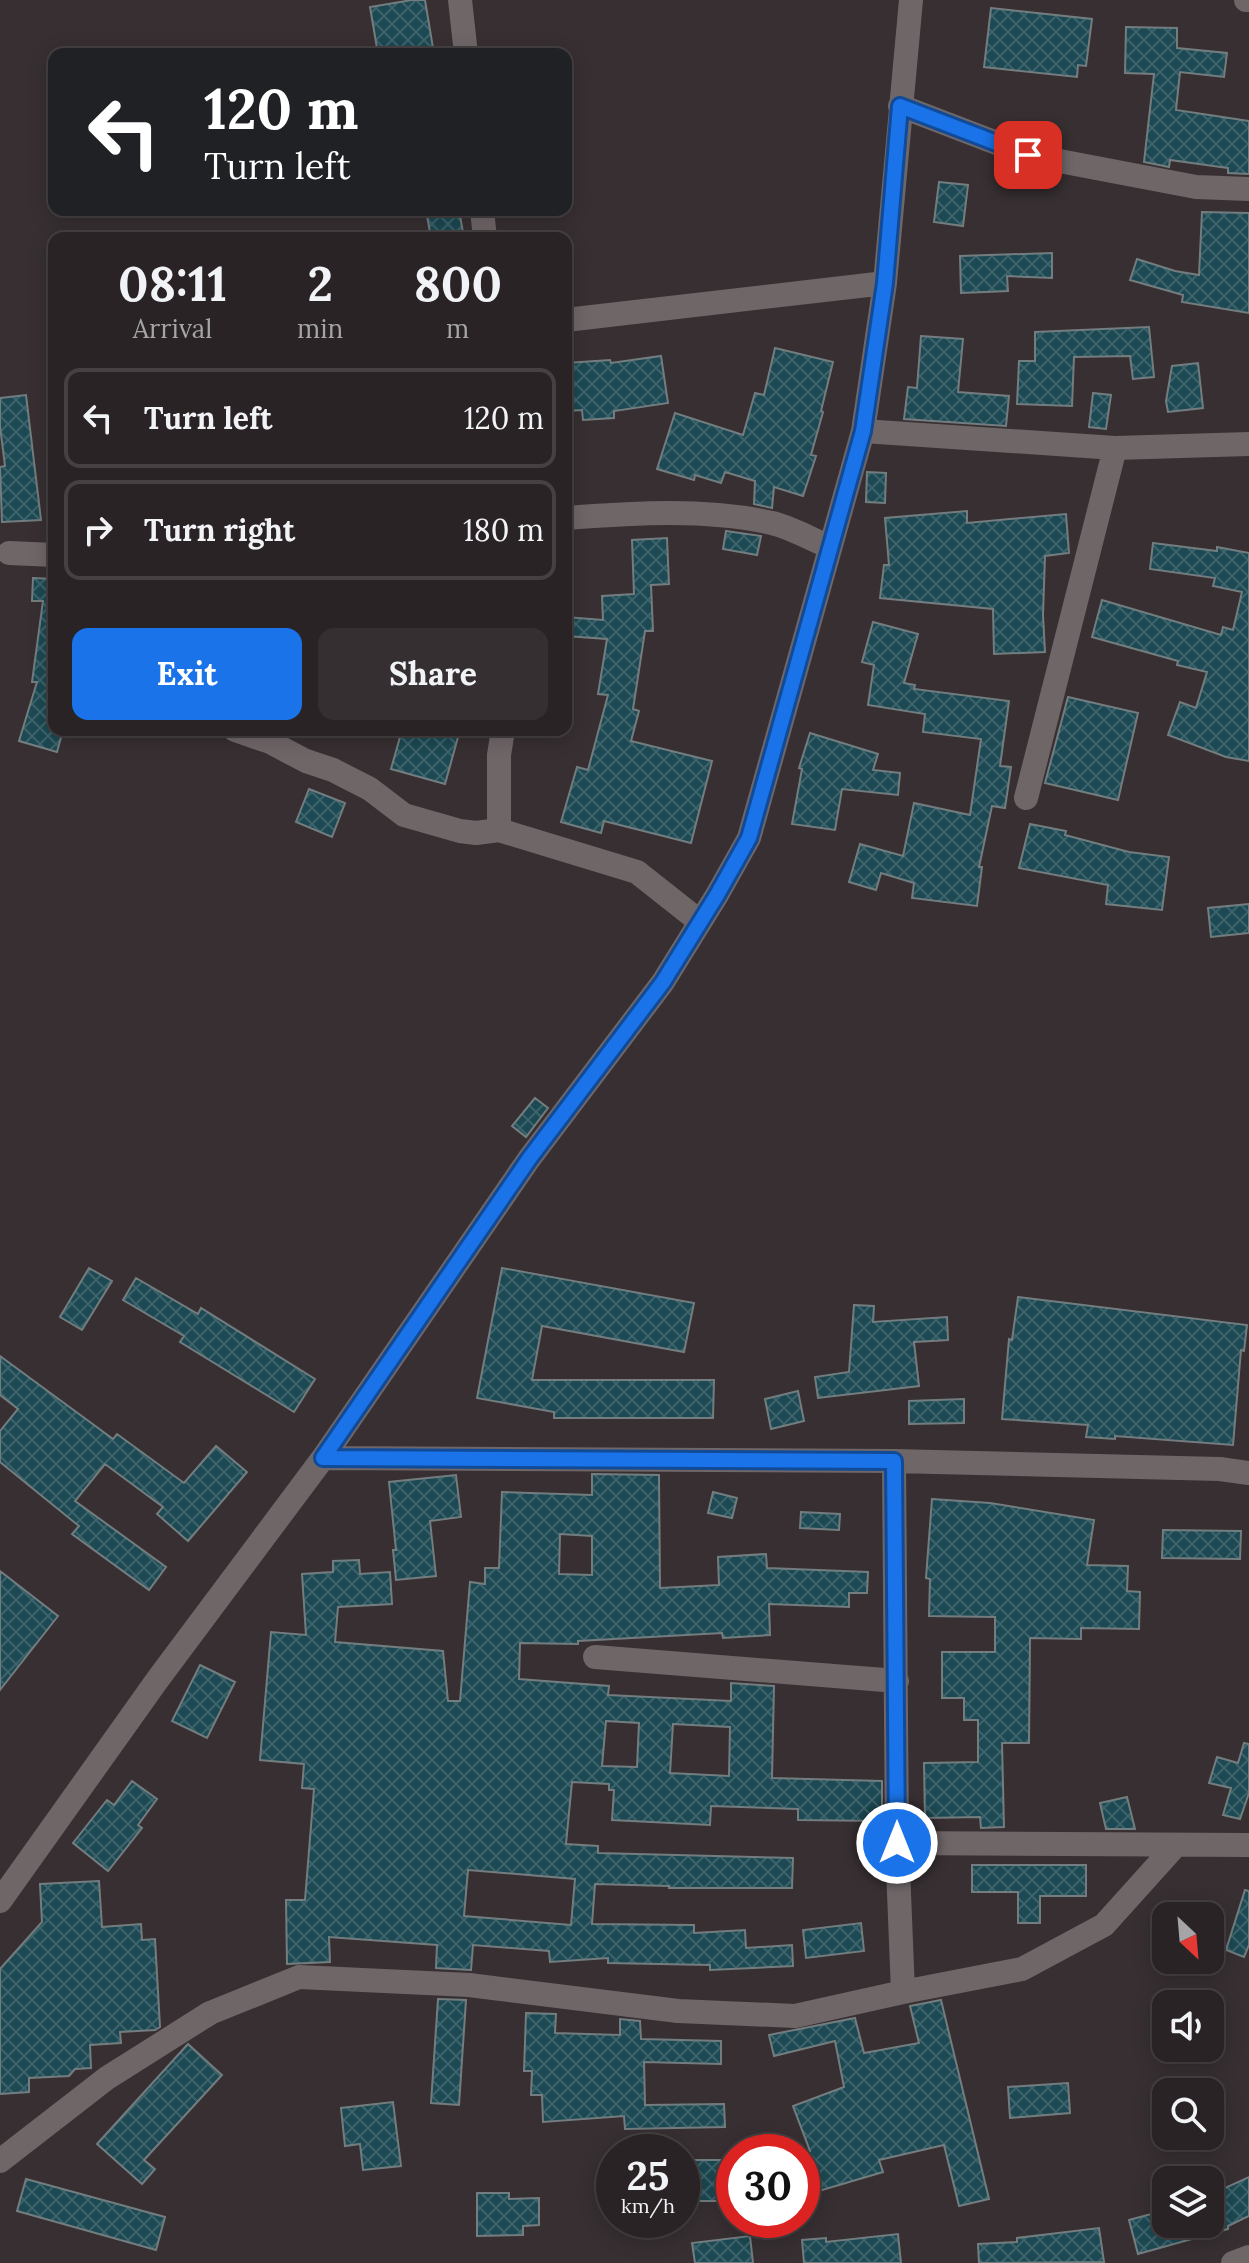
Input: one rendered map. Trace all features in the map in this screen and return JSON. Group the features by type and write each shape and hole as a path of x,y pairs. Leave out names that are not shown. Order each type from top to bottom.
{"street":[{"path":"460,0 465,48"},
{"path":"0,1901 158,1679 323,1458 529,1159 663,982 749,838 863,431 885,283 911,0"},
{"path":"900,106 1028,155 1196,187 1249,189"},
{"path":"572,319 885,283"},
{"path":"863,431 1115,448 1249,444"},
{"path":"1026,798 1115,448"},
{"path":"572,518 703,514 774,524 830,547"},
{"path":"9,553 48,555"},
{"path":"252,736 370,789 404,815 460,831 476,833 499,830 637,872 699,921"},
{"path":"499,830 499,755 502,736"},
{"path":"323,1458 894,1461 1220,1469 1249,1473"},
{"path":"894,1461 897,1843 903,1992"},
{"path":"595,1657 897,1681"},
{"path":"897,1843 1249,1845"},
{"path":"0,2161 107,2078 210,2013 299,1977 469,1985 678,2011 795,2016 1022,1969 1104,1925 1176,1845"},
{"path":"1233,2263 1249,2257"}],"building":[{"path":"425,0 433,48 377,48 370,7"},
{"path":"991,8 1092,19 1086,66 1078,65 1077,77 984,67"},
{"path":"1126,27 1177,28 1177,48 1227,53 1224,77 1180,72 1176,110 1249,121 1249,174 1228,173 1228,168 1170,160 1169,167 1144,162 1154,74 1125,73"},
{"path":"939,182 968,185 963,226 934,222"},
{"path":"1202,212 1249,213 1249,313 1182,302 1183,295 1130,280 1137,259 1199,275"},
{"path":"427,216 460,216 463,232 430,232"},
{"path":"1052,253 1052,278 1007,276 1008,291 961,293 960,256"},
{"path":"1149,327 1154,377 1133,379 1130,356 1074,357 1072,406 1017,404 1019,361 1035,361 1035,332"},
{"path":"921,336 963,339 958,392 1009,396 1006,426 904,419 908,387 917,388"},
{"path":"775,348 833,362 811,455 816,456 803,496 774,487 772,508 754,504 755,481 725,472 721,483 695,475 694,480 657,469 675,413 743,435 755,393 764,395"},
{"path":"661,356 668,403 614,411 614,418 583,420 582,410 572,411 572,363 610,360 611,363"},
{"path":"1198,363 1203,408 1168,412 1166,401 1172,366"},
{"path":"1093,393 1111,395 1106,429 1089,427"},
{"path":"26,395 41,520 2,522 0,467 5,466 0,398"},
{"path":"867,472 886,473 885,503 866,502"},
{"path":"967,511 967,523 1066,514 1069,553 1045,556 1045,652 994,654 993,609 880,598 884,565 889,565 885,518"},
{"path":"726,531 761,536 757,555 723,549"},
{"path":"667,538 669,584 651,585 653,631 645,631 633,709 639,711 631,741 712,761 691,843 604,821 601,833 561,822 577,767 588,770 608,695 598,694 607,639 572,636 572,617 603,620 602,596 634,594 632,540"},
{"path":"1153,543 1217,551 1217,547 1249,553 1249,761 1226,757 1168,735 1180,702 1196,708 1207,672 1092,637 1102,600 1221,635 1223,627 1233,630 1242,592 1213,586 1215,578 1150,569"},
{"path":"33,578 48,579 48,736 61,736 57,752 19,741 37,682 32,682 43,601 32,601"},
{"path":"873,622 918,634 904,683 915,685 914,689 1009,701 1000,766 1011,767 1005,808 992,806 979,867 982,867 977,906 912,898 914,883 881,873 876,890 849,882 860,844 903,856 914,803 970,815 981,739 923,732 925,714 868,705 874,665 862,662"},
{"path":"1068,697 1138,713 1118,800 1045,783"},
{"path":"810,733 878,754 873,770 900,773 898,795 842,789 835,830 792,824 802,769 799,768"},
{"path":"400,736 458,736 445,784 391,769"},
{"path":"309,789 345,803 332,837 296,822"},
{"path":"1030,824 1066,831 1065,835 1129,852 1169,857 1162,910 1106,904 1108,885 1019,868"},
{"path":"1249,904 1249,933 1211,937 1208,908"},
{"path":"535,1098 548,1108 526,1137 512,1126"},
{"path":"89,1268 112,1281 82,1330 60,1317"},
{"path":"502,1268 694,1303 684,1352 542,1326 532,1380 714,1380 713,1418 554,1418 554,1412 477,1398"},
{"path":"136,1278 198,1314 201,1308 315,1379 294,1412 180,1342 184,1336 123,1300"},
{"path":"1018,1297 1247,1325 1244,1351 1241,1350 1233,1445 1115,1436 1115,1439 1086,1437 1088,1425 1002,1419 1009,1339 1012,1340"},
{"path":"854,1305 874,1306 873,1322 947,1317 948,1340 914,1342 919,1386 818,1398 815,1377 849,1372"},
{"path":"0,1356 113,1439 117,1434 184,1483 216,1446 247,1472 188,1541 157,1514 163,1507 105,1464 75,1501 166,1567 149,1590 72,1534 79,1526 0,1462 0,1431 18,1409 0,1395"},
{"path":"798,1391 804,1421 771,1429 765,1399"},
{"path":"964,1399 964,1423 909,1424 909,1401"},
{"path":"592,1474 659,1475 660,1588 719,1585 718,1557 766,1554 767,1568 868,1572 867,1593 849,1593 849,1607 769,1604 770,1635 723,1638 722,1633 578,1641 578,1644 520,1643 519,1679 609,1686 608,1695 731,1701 731,1683 774,1686 772,1778 882,1781 882,1821 798,1820 798,1809 711,1806 710,1825 612,1820 614,1790 609,1790 609,1784 572,1782 566,1844 598,1846 598,1853 793,1858 792,1888 669,1888 595,1884 592,1924 694,1925 694,1933 745,1930 746,1948 792,1945 793,1966 710,1970 710,1965 608,1963 608,1958 550,1962 549,1951 473,1945 471,1970 436,1968 437,1945 329,1937 330,1962 287,1964 286,1900 305,1900 314,1789 302,1788 304,1764 260,1760 271,1632 306,1635 302,1574 333,1572 333,1561 359,1560 360,1574 390,1572 392,1604 338,1607 335,1642 443,1651 448,1701 460,1701 470,1582 485,1584 485,1568 499,1568 502,1492 592,1495","holes":["560,1534 592,1536 592,1575 559,1574","606,1721 639,1723 637,1767 602,1766","673,1724 730,1727 729,1776 670,1773","468,1870 575,1879 571,1925 464,1916"]},
{"path":"456,1475 461,1517 430,1521 436,1576 396,1580 389,1482"},
{"path":"713,1492 737,1498 732,1518 708,1513"},
{"path":"932,1499 990,1503 1094,1520 1087,1565 1128,1566 1127,1591 1140,1592 1139,1629 1081,1628 1081,1639 1030,1638 1029,1743 1002,1743 1004,1827 981,1828 980,1817 925,1818 924,1763 978,1762 978,1720 964,1720 964,1698 942,1698 942,1652 995,1652 995,1617 929,1616 930,1579 926,1578"},
{"path":"801,1512 840,1514 839,1530 800,1528"},
{"path":"1163,1530 1241,1531 1240,1559 1162,1558"},
{"path":"0,1571 58,1616 0,1690"},
{"path":"200,1665 235,1682 207,1738 172,1721"},
{"path":"1244,1743 1249,1744 1249,1793 1240,1819 1223,1815 1231,1788 1209,1783 1217,1757 1238,1763"},
{"path":"132,1781 157,1799 138,1825 142,1828 108,1871 73,1843 107,1800 114,1805"},
{"path":"1127,1797 1135,1829 1106,1829 1100,1803"},
{"path":"972,1865 1086,1865 1086,1896 1040,1896 1040,1923 1018,1923 1018,1892 972,1892"},
{"path":"99,1881 102,1927 141,1924 142,1940 155,1939 160,2027 120,2032 121,2043 90,2045 91,2068 75,2069 69,2076 29,2078 29,2092 0,2094 0,1969 42,1922 40,1884"},
{"path":"1245,1890 1249,1891 1249,1945 1244,1957 1226,1950"},
{"path":"861,1923 864,1951 806,1958 803,1930"},
{"path":"438,1999 466,2000 459,2105 431,2103"},
{"path":"941,2000 989,2199 959,2206 944,2145 879,2160 883,2172 820,2191 820,2134 804,2134 793,2106 844,2087 835,2041 774,2056 769,2035 855,2018 864,2053 919,2043 910,2006"},
{"path":"526,2013 556,2014 555,2033 620,2035 620,2019 640,2021 641,2039 721,2041 721,2064 644,2062 645,2105 724,2104 725,2127 625,2129 624,2116 543,2122 542,2095 531,2095 532,2071 524,2071"},
{"path":"188,2044 222,2075 144,2160 155,2169 142,2184 97,2144"},
{"path":"1068,2083 1070,2113 1010,2118 1008,2087"},
{"path":"393,2102 401,2166 363,2170 360,2144 345,2146 341,2108"},
{"path":"700,2160 716,2160 716,2201 700,2201"},
{"path":"1249,2177 1249,2216 1224,2230 1224,2189"},
{"path":"26,2179 165,2217 156,2250 17,2211"},
{"path":"477,2193 509,2193 509,2199 539,2198 539,2225 523,2226 523,2235 477,2236"},
{"path":"1152,2214 1152,2238 1196,2238 1138,2254 1129,2220"},
{"path":"1099,2228 1104,2262 979,2263 978,2244 1017,2242 1017,2238"},
{"path":"898,2234 901,2263 804,2263 802,2240 826,2238 826,2242"},
{"path":"750,2238 753,2263 695,2263 692,2243"}],"route":[{"path":"897,1843 894,1461 323,1458 529,1159 663,982 749,838 863,431 885,283 900,106 1028,155"}]}
